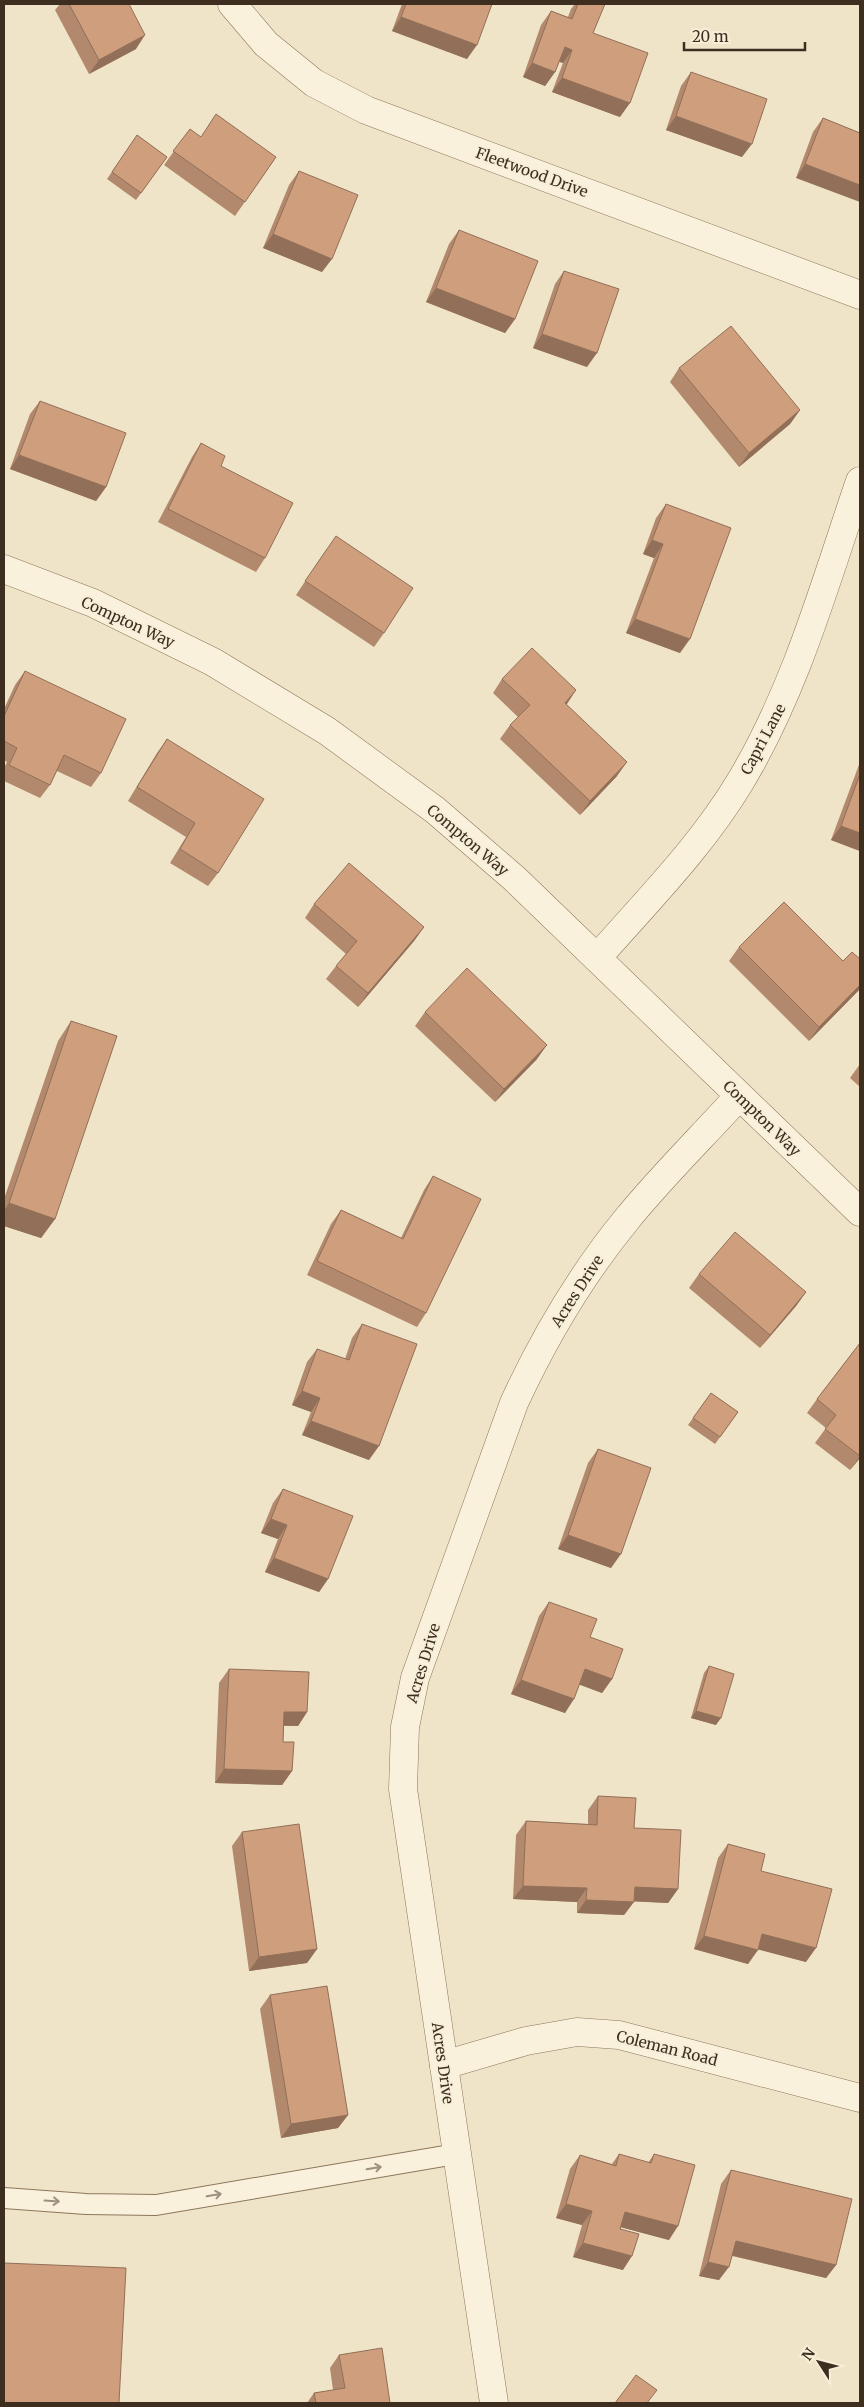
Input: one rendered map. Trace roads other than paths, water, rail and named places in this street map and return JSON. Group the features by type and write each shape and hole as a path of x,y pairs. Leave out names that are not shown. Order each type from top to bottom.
{"street":[{"name":"Fleetwood Drive","path":"232,4 266,44 314,83 366,110 860,295"},
{"name":"Capri Lane","path":"597,958 699,841 740,782 785,696 860,481"},
{"name":"Compton Way","path":"4,569 93,603 213,662 327,731 434,810 515,879 860,1212"},
{"name":"Acres Drive","path":"494,2403 403,1789 405,1727 415,1678 510,1412 526,1375 572,1295 627,1219 739,1096"},
{"name":"Coleman Road","path":"444,2065 526,2041 577,2032 619,2035 860,2098"}],"lane":[{"path":"4,2198 86,2204 156,2204 456,2154"}]}
